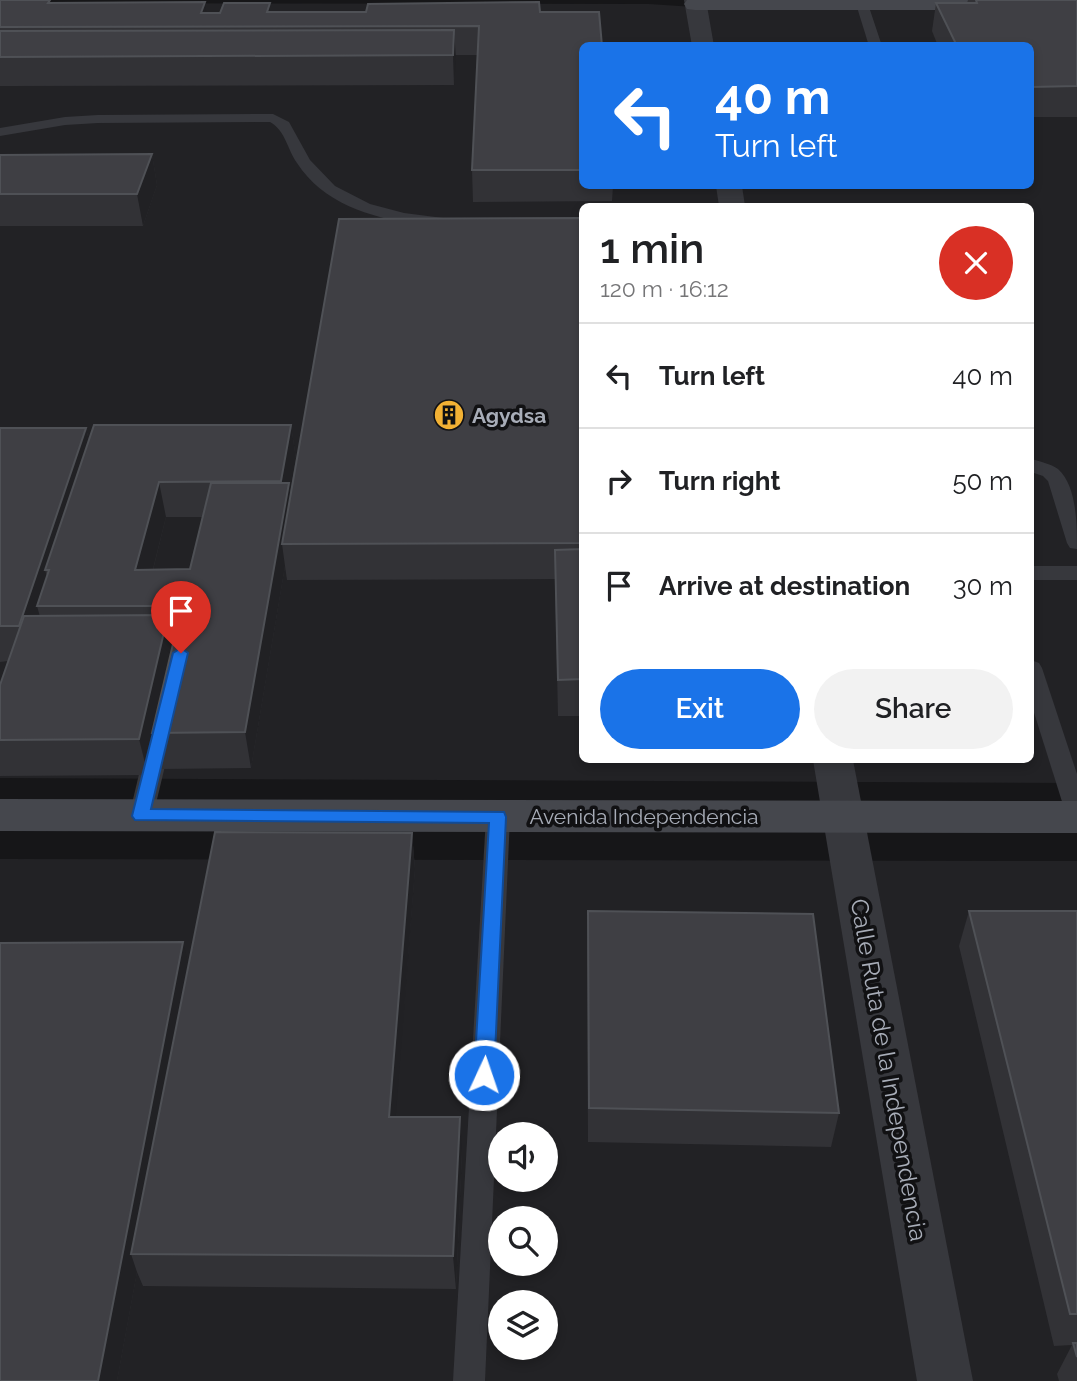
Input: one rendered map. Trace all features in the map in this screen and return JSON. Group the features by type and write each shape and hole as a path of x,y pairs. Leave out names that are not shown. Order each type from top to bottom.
{"main road":[{"path":"695,2 1077,4"},
{"name":"Avenida Independencia","path":"0,815 1077,817"}],"street":[{"path":"695,2 702,42"},
{"name":"Calle Ruta de la Independencia","path":"834,763 946,1381"}],"lane":[{"path":"862,4 875,42"},
{"path":"0,132 76,120 273,118 285,124 303,161 313,174 350,202 418,220 462,225"},
{"path":"1034,466 1050,472 1057,480 1077,543"},
{"path":"1034,573 1077,573"},
{"path":"1034,677 1077,811"},
{"path":"141,816 170,693"},
{"path":"469,1381 498,817"}],"shaded area":[{"path":"0,3 649,4 740,10 1077,9 1077,783 0,778"},
{"path":"0,859 1077,861 1077,1381 0,1381"}],"building":[{"path":"0,0 50,0 48,3 205,2 201,13 220,13 224,3 270,3 267,12 366,12 368,4 539,2 540,12 599,12 602,42 579,42 579,170 472,170 479,26 0,27"},
{"path":"976,0 1077,0 1077,86 1034,87 1034,42 955,42 936,3 977,3"},
{"path":"454,30 453,55 0,57 0,31"},
{"path":"152,154 137,194 0,194 0,155"},
{"name":"Agydsa","path":"579,218 579,543 282,544 339,219"},
{"path":"94,425 291,425 281,481 159,482 135,570 190,569 211,483 289,483 245,732 152,733 182,606 37,606 49,570 45,570"},
{"path":"0,428 86,428 19,626 0,626"},
{"path":"579,549 579,679 558,680 555,550"},
{"path":"168,615 139,739 0,740 0,685 24,616"},
{"path":"215,832 412,833 389,1117 460,1117 453,1256 131,1254"},
{"path":"588,911 813,914 839,1113 589,1108"},
{"path":"969,911 1077,911 1077,1314 1070,1314"},
{"path":"183,942 98,1381 0,1381 0,943"}],"place":[{"name":"Agydsa","path":"449,415"}],"route":[{"path":"181,653 141,816 498,817 484,1075"}]}
